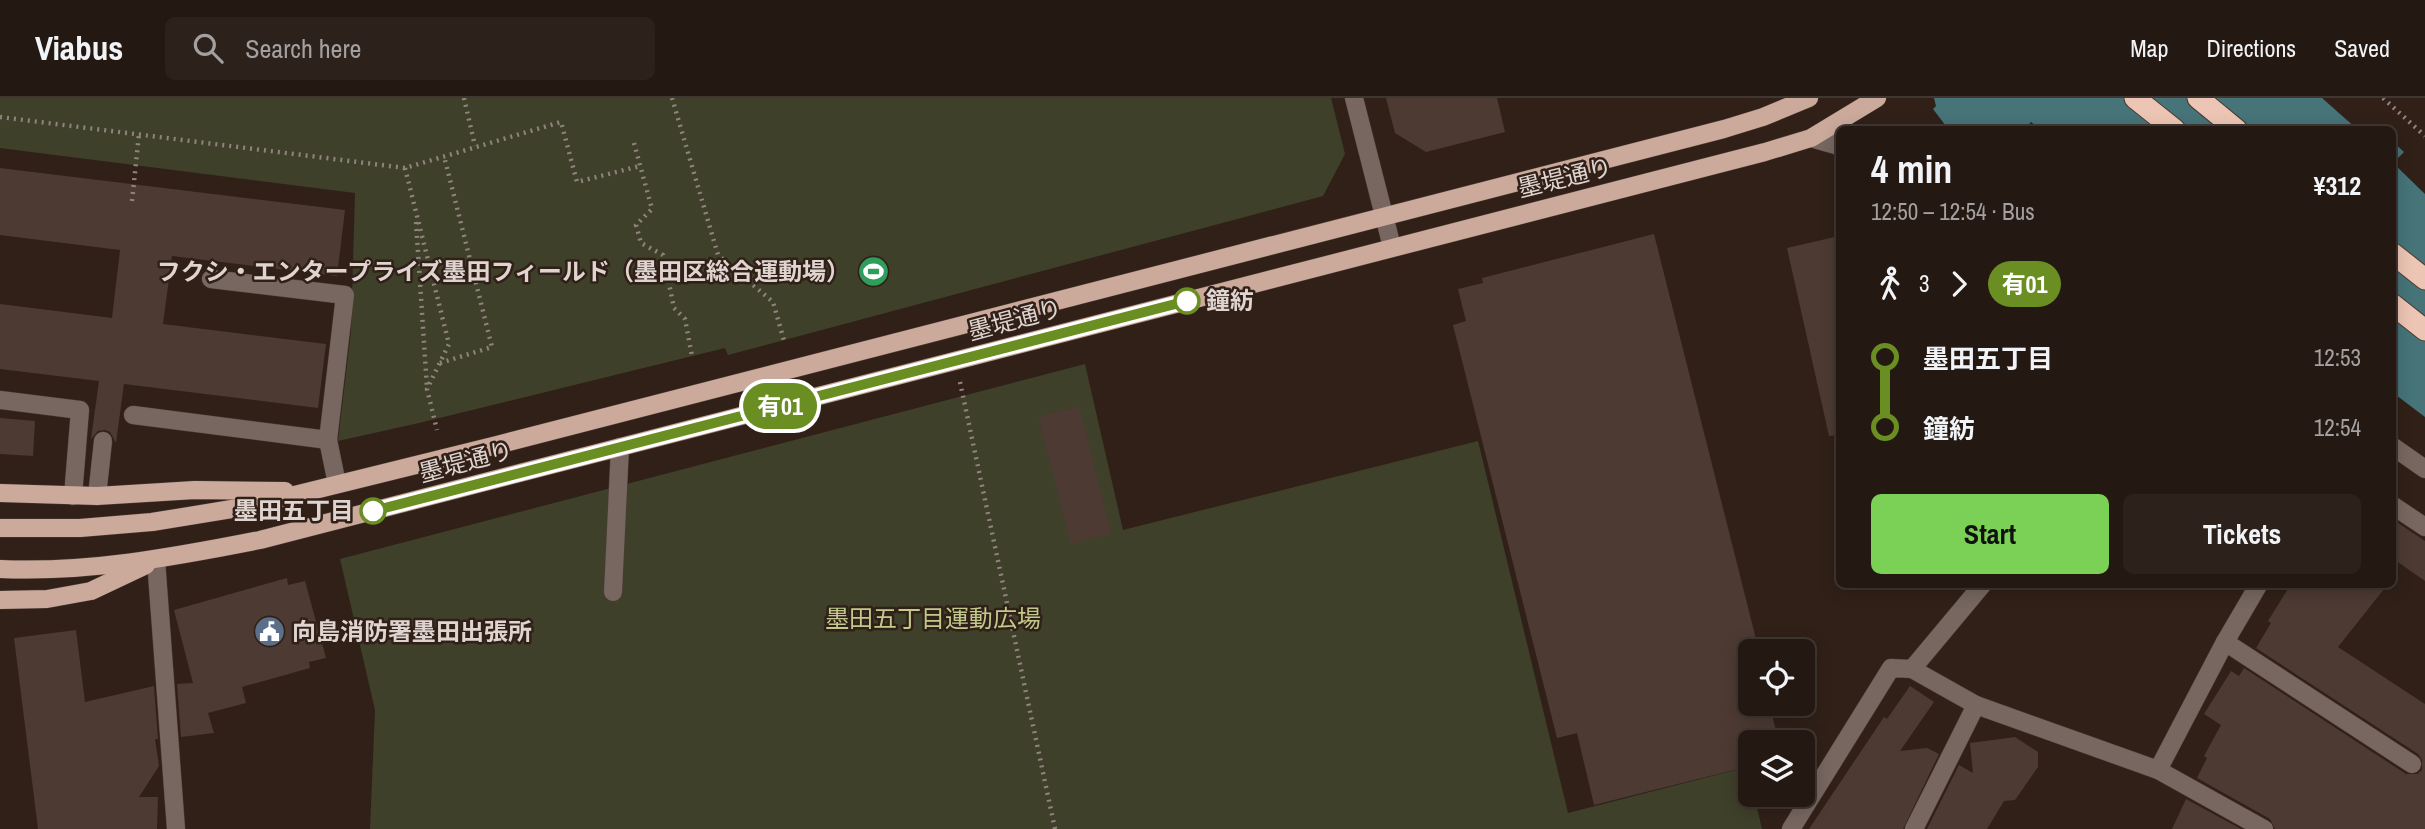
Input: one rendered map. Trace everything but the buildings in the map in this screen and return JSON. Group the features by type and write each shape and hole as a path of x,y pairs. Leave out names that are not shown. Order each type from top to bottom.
{"highway":[{"path":"2136,98 2170,126"},
{"path":"2198,98 2232,126"},
{"path":"2396,256 2425,279"},
{"path":"2396,307 2425,330"}],"main road":[{"name":"墨堤通り","path":"0,528 80,528 152,522 250,506 510,442 1724,129 1809,98"},
{"name":"墨堤通り","path":"0,569 156,560 260,540 1765,152 1811,138 1877,98"},
{"name":"墨堤通り","path":"0,493 73,496 195,490 309,491"},
{"name":"墨堤通り","path":"0,600 47,598 91,591 156,560"}],"street":[{"path":"1354,98 1392,247"},
{"path":"1811,138 1836,145"},
{"path":"211,279 345,295 328,440 337,484"},
{"path":"0,400 80,410 73,496"},
{"path":"134,415 328,440"},
{"path":"97,495 103,441"},
{"path":"613,592 620,447"},
{"path":"2396,449 2425,469"},
{"path":"2396,508 2425,527"},
{"path":"156,560 176,829"},
{"path":"1912,669 1980,588"},
{"path":"2158,770 2257,588"},
{"path":"2225,642 2412,764"},
{"path":"1791,829 1891,668 1912,669 1976,705 2158,770 2264,829"},
{"path":"1914,829 1976,705"}],"path":[{"path":"464,98 475,146"},
{"path":"672,98 718,255 773,302 785,344"},
{"path":"2384,98 2425,136"},
{"path":"0,117 405,168 561,122 577,182 640,166"},
{"path":"132,201 139,135"},
{"path":"634,143 652,209 636,225 641,243 663,255 674,308 685,319 692,356"},
{"path":"440,363 492,347 444,156"},
{"path":"405,168 449,344 427,389"},
{"path":"415,210 427,389 437,430"},
{"path":"955,361 1055,829"}],"green space":[{"path":"0,98 1331,98 1345,154 1323,196 728,355 725,348 338,441 351,331 355,193 0,148"},
{"name":"墨田五丁目運動広場","path":"1085,364 1123,530 1478,441 1568,813 1738,769 1738,807 1757,807 1762,829 370,829 375,710 340,559"}],"water":[{"path":"1934,98 2322,98 2354,126 2036,126 2031,122 2028,126 1946,126 1933,109 1936,106"},
{"path":"2396,145 2404,152 2396,160"},
{"path":"2396,166 2425,194 2425,417 2396,395"}],"bus line":[{"name":"有01","path":"373,511 1187,301"}],"place":[{"name":"フクシ・エンタープライズ墨田フィールド（墨田区総合運動場）","path":"873,272"},
{"name":"鐘紡","path":"1187,301"},
{"name":"墨田五丁目","path":"373,511"},
{"name":"向島消防署墨田出張所","path":"269,632"}]}
